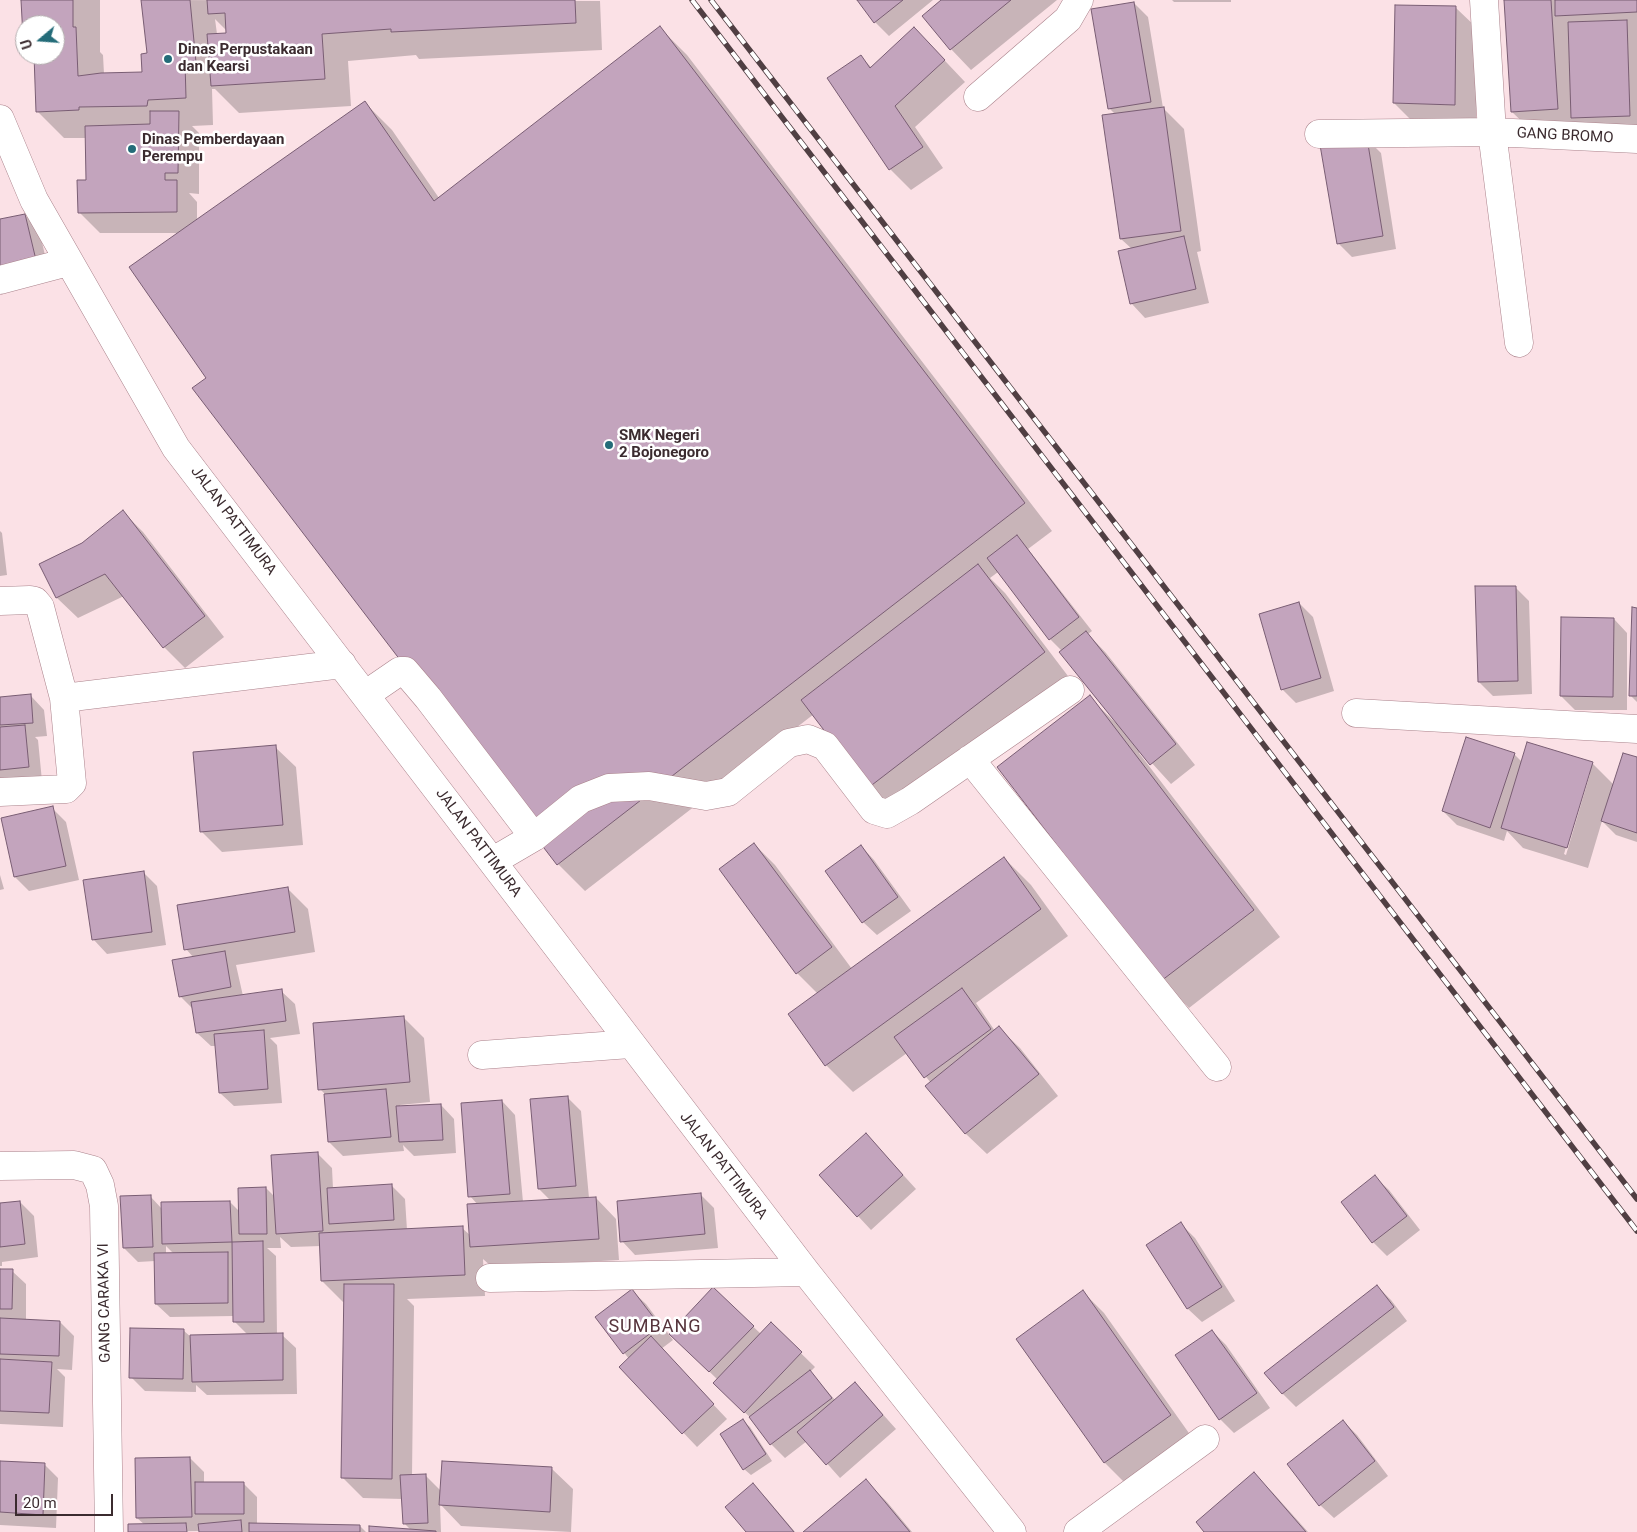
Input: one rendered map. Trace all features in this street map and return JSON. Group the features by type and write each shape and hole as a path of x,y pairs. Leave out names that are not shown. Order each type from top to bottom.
{"street":[{"path":"978,97 1068,19 1078,0"},
{"path":"1484,0 1492,132 1519,343"},
{"name":"JALAN PATTIMURA","path":"0,119 34,200 176,448 493,861 630,1044 806,1272 1012,1532"},
{"name":"GANG BROMO","path":"1318,134 1492,132 1637,139"},
{"path":"0,280 68,262"},
{"path":"0,601 30,600 35,601 40,606 64,698 72,783 66,789 0,792"},
{"path":"64,698 342,664"},
{"path":"365,695 400,671 405,671 428,698 534,837"},
{"path":"493,861 534,837 581,799 609,788 649,786 706,796 728,792 789,743 808,739 825,746 874,810 887,814 910,801 1070,690"},
{"path":"1356,713 1637,729"},
{"path":"970,759 1217,1067"},
{"path":"482,1055 630,1044"},
{"name":"GANG CARAKA VI","path":"0,1166 74,1165 92,1170 100,1185 104,1206 109,1532"},
{"path":"490,1278 806,1272"},
{"path":"1078,1532 1205,1439"}],"building":[{"name":"Dinas Perpustakaan dan Kearsi","path":"21,0 73,0 73,27 76,27 78,76 101,73 142,72 141,54 147,53 141,0 190,0 196,62 185,62 186,98 148,100 147,106 79,107 79,110 36,112 34,65 65,65 65,15 22,15"},
{"path":"207,0 575,0 576,23 391,32 391,29 322,34 325,79 211,86 207,34 226,33 225,13 208,14"},
{"path":"857,0 903,0 874,23"},
{"path":"941,0 1011,0 950,50 922,16"},
{"path":"1504,0 1551,0 1558,109 1511,112"},
{"path":"1555,0 1637,0 1637,12 1555,16"},
{"path":"1134,2 1151,102 1108,109 1091,9"},
{"path":"1395,5 1456,6 1455,105 1393,103"},
{"path":"1627,20 1630,116 1571,118 1568,22"},
{"name":"SMK Negeri 2 Bojonegoro","path":"660,26 1025,503 557,865 192,388 206,378 129,267 365,101 434,201"},
{"path":"914,27 945,60 895,106 923,147 889,170 827,78 861,55 870,68"},
{"path":"1164,107 1181,231 1120,239 1102,115"},
{"name":"Dinas Pemberdayaan Perempu","path":"150,111 179,111 178,173 165,173 165,180 177,180 177,212 78,213 77,180 86,180 85,126 150,124"},
{"path":"1367,138 1383,236 1337,244 1320,145"},
{"path":"25,214 36,260 0,268 0,219"},
{"path":"1184,236 1196,289 1130,304 1118,251"},
{"path":"123,510 205,616 163,648 105,574 56,598 39,564 82,543"},
{"path":"1017,535 1079,617 1049,640 987,558"},
{"path":"978,564 1045,652 868,788 801,700"},
{"path":"1475,586 1516,586 1518,681 1478,682"},
{"path":"1299,602 1321,678 1281,690 1259,614"},
{"path":"1632,607 1637,608 1637,696 1629,696"},
{"path":"1561,617 1614,618 1613,697 1560,696"},
{"path":"1086,631 1176,744 1150,765 1059,652"},
{"path":"31,694 33,723 0,725 0,697"},
{"path":"1090,695 1254,910 1161,981 997,767"},
{"path":"25,725 29,767 0,770 0,727"},
{"path":"1466,737 1515,753 1490,828 1442,811"},
{"path":"1527,742 1593,762 1567,848 1501,828"},
{"path":"276,745 283,825 200,832 193,752"},
{"path":"1623,753 1637,757 1637,833 1601,821"},
{"path":"53,806 66,866 14,877 1,818"},
{"path":"754,843 832,947 796,974 719,869"},
{"path":"861,845 898,897 862,923 825,871"},
{"path":"1004,857 1041,909 825,1066 788,1014"},
{"path":"144,871 152,932 92,940 83,880"},
{"path":"288,887 295,932 184,950 177,905"},
{"path":"225,951 231,987 179,997 172,960"},
{"path":"962,988 991,1029 924,1078 894,1037"},
{"path":"282,989 286,1021 196,1033 191,1002"},
{"path":"404,1016 410,1082 318,1090 313,1023"},
{"path":"999,1026 1039,1074 965,1134 925,1086"},
{"path":"264,1030 268,1089 219,1093 214,1034"},
{"path":"386,1089 391,1137 328,1142 324,1094"},
{"path":"568,1096 576,1186 538,1189 530,1099"},
{"path":"502,1100 510,1194 468,1197 461,1103"},
{"path":"441,1104 443,1140 399,1142 396,1106"},
{"path":"866,1133 903,1175 857,1217 819,1175"},
{"path":"318,1152 323,1231 276,1234 271,1155"},
{"path":"1375,1175 1407,1216 1372,1243 1341,1202"},
{"path":"392,1184 394,1220 329,1224 327,1188"},
{"path":"266,1187 267,1234 239,1234 238,1188"},
{"path":"701,1193 705,1234 620,1242 617,1201"},
{"path":"151,1195 153,1247 123,1248 120,1196"},
{"path":"596,1197 599,1239 470,1247 467,1204"},
{"path":"20,1201 25,1244 0,1247 0,1203"},
{"path":"230,1201 232,1242 162,1244 161,1202"},
{"path":"1181,1222 1222,1287 1187,1309 1146,1245"},
{"path":"463,1226 465,1275 321,1281 319,1233"},
{"path":"263,1241 264,1322 233,1322 232,1242"},
{"path":"228,1252 228,1303 155,1304 154,1253"},
{"path":"0,1269 13,1269 12,1309 0,1309"},
{"path":"344,1284 394,1284 392,1479 341,1478"},
{"path":"1377,1285 1394,1307 1282,1394 1264,1373"},
{"path":"713,1287 754,1326 709,1372 669,1334"},
{"path":"632,1289 660,1326 623,1354 595,1317"},
{"path":"1083,1290 1171,1415 1104,1463 1016,1339"},
{"path":"0,1318 60,1321 59,1356 0,1354"},
{"path":"771,1322 802,1352 744,1413 713,1383"},
{"path":"130,1328 184,1329 183,1379 129,1378"},
{"path":"1212,1330 1257,1393 1219,1420 1175,1355"},
{"path":"283,1333 283,1380 192,1382 190,1335"},
{"path":"651,1336 714,1404 682,1434 619,1367"},
{"path":"0,1359 52,1362 49,1413 0,1411"},
{"path":"810,1370 832,1398 770,1445 749,1417"},
{"path":"855,1382 883,1415 826,1465 797,1432"},
{"path":"743,1419 766,1454 743,1470 720,1434"},
{"path":"1343,1420 1375,1461 1319,1506 1287,1464"},
{"path":"190,1457 192,1517 136,1518 135,1458"},
{"path":"0,1461 45,1463 43,1515 0,1512"},
{"path":"442,1461 552,1467 550,1512 439,1505"},
{"path":"1254,1472 1306,1532 1204,1532 1196,1522"},
{"path":"426,1474 428,1523 403,1524 400,1475"},
{"path":"866,1479 910,1532 803,1532"},
{"path":"195,1482 244,1482 244,1514 195,1514"},
{"path":"753,1483 794,1532 746,1532 725,1507"},
{"path":"241,1520 242,1532 199,1532 198,1524"},
{"path":"186,1523 187,1532 128,1532 128,1524"},
{"path":"249,1523 360,1525 360,1532 249,1532"},
{"path":"369,1526 436,1531 436,1532 369,1532"}],"railway":[{"path":"692,0 1637,1231"},
{"path":"711,0 1637,1199"}],"place":[{"name":"Dinas Perpustakaan dan Kearsi","path":"168,59"},
{"name":"Dinas Pemberdayaan Perempu","path":"132,149"},
{"name":"SMK Negeri 2 Bojonegoro","path":"609,445"}],"district":[{"name":"SUMBANG","path":"655,1327"}]}
